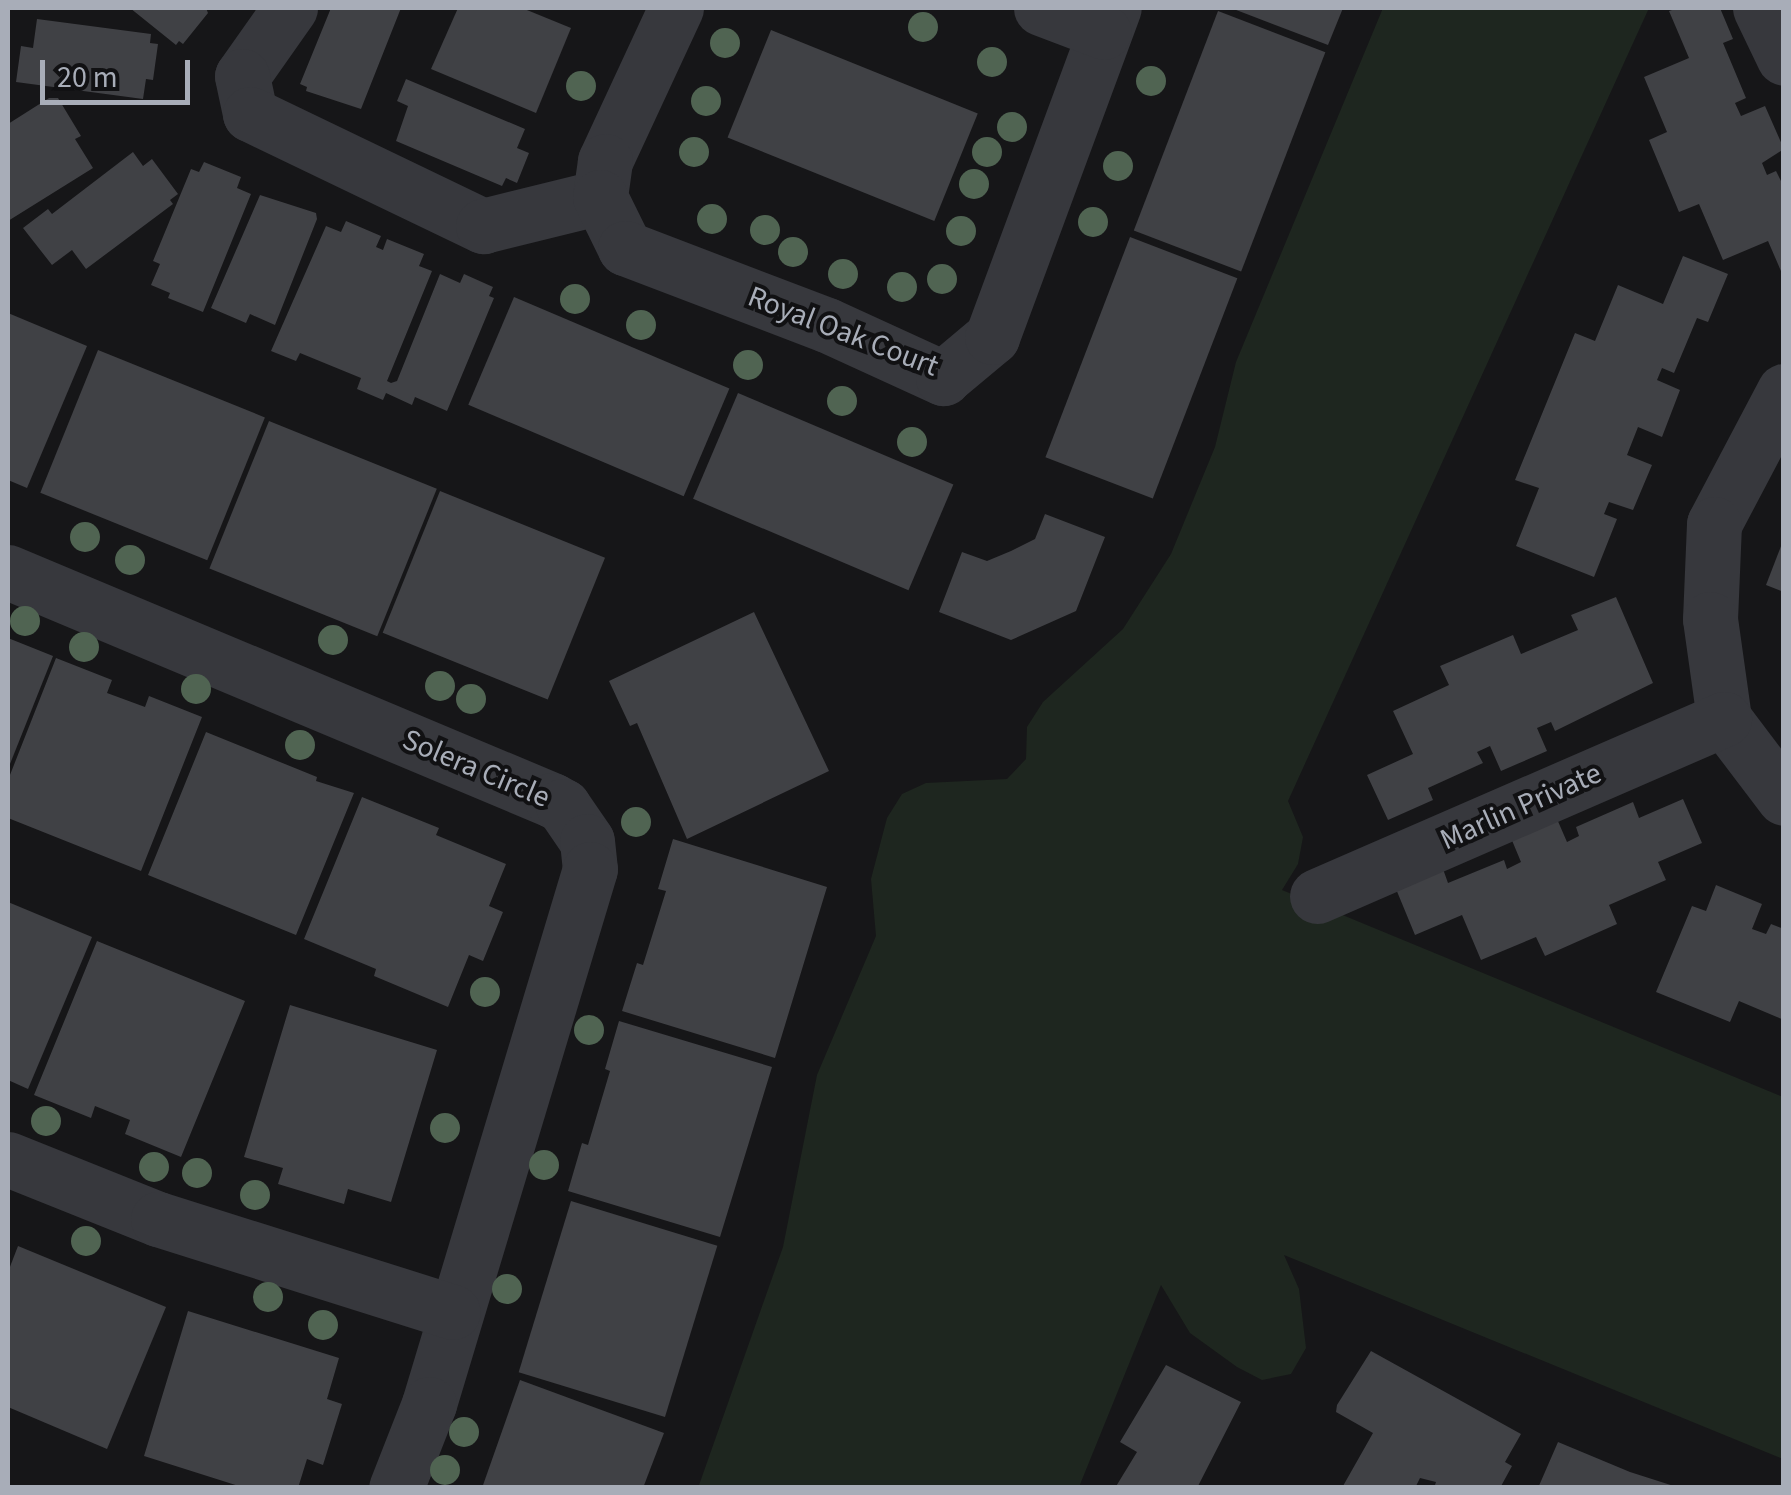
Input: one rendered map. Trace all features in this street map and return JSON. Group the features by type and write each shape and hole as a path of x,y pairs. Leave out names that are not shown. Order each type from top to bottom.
{"street":[{"path":"290,8 242,76 250,114 484,226 600,198 605,162 676,8"},
{"name":"Royal Oak Court","path":"600,198 625,248 828,325 944,378 992,337 1109,20 1041,8"},
{"path":"1760,8 1784,58"},
{"path":"1784,390 1714,524 1710,619 1724,718 1784,798"},
{"name":"Solera Circle","path":"8,572 552,800 562,806 586,841 590,869 429,1404 396,1488"},
{"name":"Marlin Private","path":"1318,896 1724,718"},
{"path":"8,1158 158,1219 454,1312"}],"shaded area":[{"path":"1383,8 1649,8 1288,801 1303,837 1298,864 1282,890 1783,1097 1783,1459 1284,1255 1299,1289 1306,1348 1291,1374 1262,1380 1237,1367 1190,1333 1161,1285 1079,1487 698,1488 783,1247 817,1075 876,936 871,879 887,818 902,794 926,783 1007,779 1026,759 1027,727 1043,702 1123,629 1171,554 1215,447 1236,362"}],"building":[{"path":"130,8 206,8 208,13 183,44 179,41 176,45"},
{"path":"331,8 401,8 361,109 306,91 307,87 300,84"},
{"path":"458,8 522,8 571,28 536,113 431,69"},
{"path":"1231,8 1343,8 1328,45"},
{"path":"1720,8 1733,39 1723,43 1746,98 1735,103 1741,116 1765,106 1784,149 1762,163 1767,175 1776,171 1784,187 1784,278 1768,241 1723,260 1699,204 1679,212 1649,140 1667,132 1644,77 1689,58 1669,11"},
{"path":"1218,11 1325,52 1241,272 1134,230"},
{"path":"37,19 151,34 150,43 158,44 153,80 146,79 143,99 16,82 21,46 33,48"},
{"path":"771,30 978,114 934,221 728,138"},
{"path":"406,79 525,129 517,148 529,153 517,183 506,178 502,186 396,141 408,106 397,101"},
{"path":"49,98 58,98 81,136 75,139 93,168 8,221 8,124"},
{"path":"133,152 143,166 152,159 178,194 170,200 173,204 86,269 72,250 52,265 23,228 48,209 52,214"},
{"path":"204,162 241,177 237,188 251,194 203,312 168,298 170,293 151,285 160,264 153,261 191,169 199,172"},
{"path":"260,195 316,213 317,219 275,325 250,314 246,323 211,308"},
{"path":"346,221 381,236 376,247 383,250 387,239 424,254 419,266 432,271 387,381 391,383 397,381 440,274 460,283 464,274 493,287 489,296 494,298 447,411 415,397 412,405 386,393 383,400 357,389 361,378 300,353 296,361 271,351 326,226 341,232"},
{"path":"1130,237 1237,278 1153,499 1045,457"},
{"path":"1683,256 1728,274 1708,322 1697,318 1674,373 1662,368 1657,380 1680,390 1662,437 1638,427 1627,455 1652,465 1633,510 1609,502 1604,514 1617,519 1594,577 1516,546 1539,488 1515,480 1575,333 1595,341 1618,285 1663,304"},
{"path":"514,297 729,388 684,496 468,405"},
{"path":"8,313 87,346 27,488 8,480"},
{"path":"98,350 265,417 207,560 40,493"},
{"path":"738,393 953,484 908,590 693,499"},
{"path":"269,421 437,489 377,636 209,568"},
{"path":"440,491 605,558 548,700 383,633"},
{"path":"1045,514 1105,537 1076,611 1011,640 939,612 962,552 987,561 1011,551 1035,539"},
{"path":"1784,541 1784,592 1766,585"},
{"path":"1616,597 1653,683 1555,731 1551,722 1537,728 1547,751 1501,771 1490,746 1477,752 1483,763 1428,788 1433,800 1388,820 1367,775 1413,754 1393,711 1449,685 1440,666 1513,635 1521,654 1578,630 1571,615"},
{"path":"754,612 829,771 687,839 637,723 630,726 609,681"},
{"path":"8,638 53,656 8,769"},
{"path":"56,658 112,680 107,693 145,707 149,696 202,717 141,871 8,818 8,780"},
{"path":"206,732 317,777 316,781 354,793 296,935 148,875"},
{"path":"362,797 439,828 436,835 506,864 489,906 503,912 483,961 469,955 448,1007 374,976 376,969 304,939"},
{"path":"1683,799 1702,843 1658,862 1666,880 1609,905 1617,924 1545,956 1536,937 1481,960 1462,915 1415,935 1396,889 1443,869 1448,883 1504,860 1507,869 1521,862 1511,838 1557,819 1567,842 1579,836 1576,827 1633,802 1639,818"},
{"path":"673,839 827,887 775,1058 622,1011 637,963 643,965 666,891 658,889"},
{"path":"1716,885 1762,904 1752,929 1766,934 1771,924 1784,929 1784,1020 1739,1001 1730,1022 1656,992 1692,906 1706,911"},
{"path":"8,902 92,937 28,1089 8,1080"},
{"path":"97,941 245,1001 181,1157 125,1134 130,1120 95,1106 91,1118 34,1095"},
{"path":"290,1005 437,1050 391,1202 348,1189 344,1204 278,1184 283,1168 244,1157"},
{"path":"619,1021 772,1067 720,1237 568,1191 582,1143 588,1145 610,1071 605,1069"},
{"path":"571,1201 717,1246 665,1417 519,1372"},
{"path":"18,1246 166,1307 107,1449 8,1407 8,1272"},
{"path":"188,1311 339,1358 327,1399 342,1404 323,1465 307,1459 298,1488 245,1488 144,1456"},
{"path":"1371,1351 1521,1434 1505,1462 1512,1466 1500,1488 1434,1488 1436,1482 1420,1478 1415,1488 1343,1486 1373,1433 1336,1412 1337,1405"},
{"path":"1166,1365 1241,1402 1197,1488 1115,1488 1137,1452 1120,1442"},
{"path":"520,1380 664,1433 643,1488 482,1488"},
{"path":"1558,1442 1630,1472 1680,1488 1538,1488"}]}
